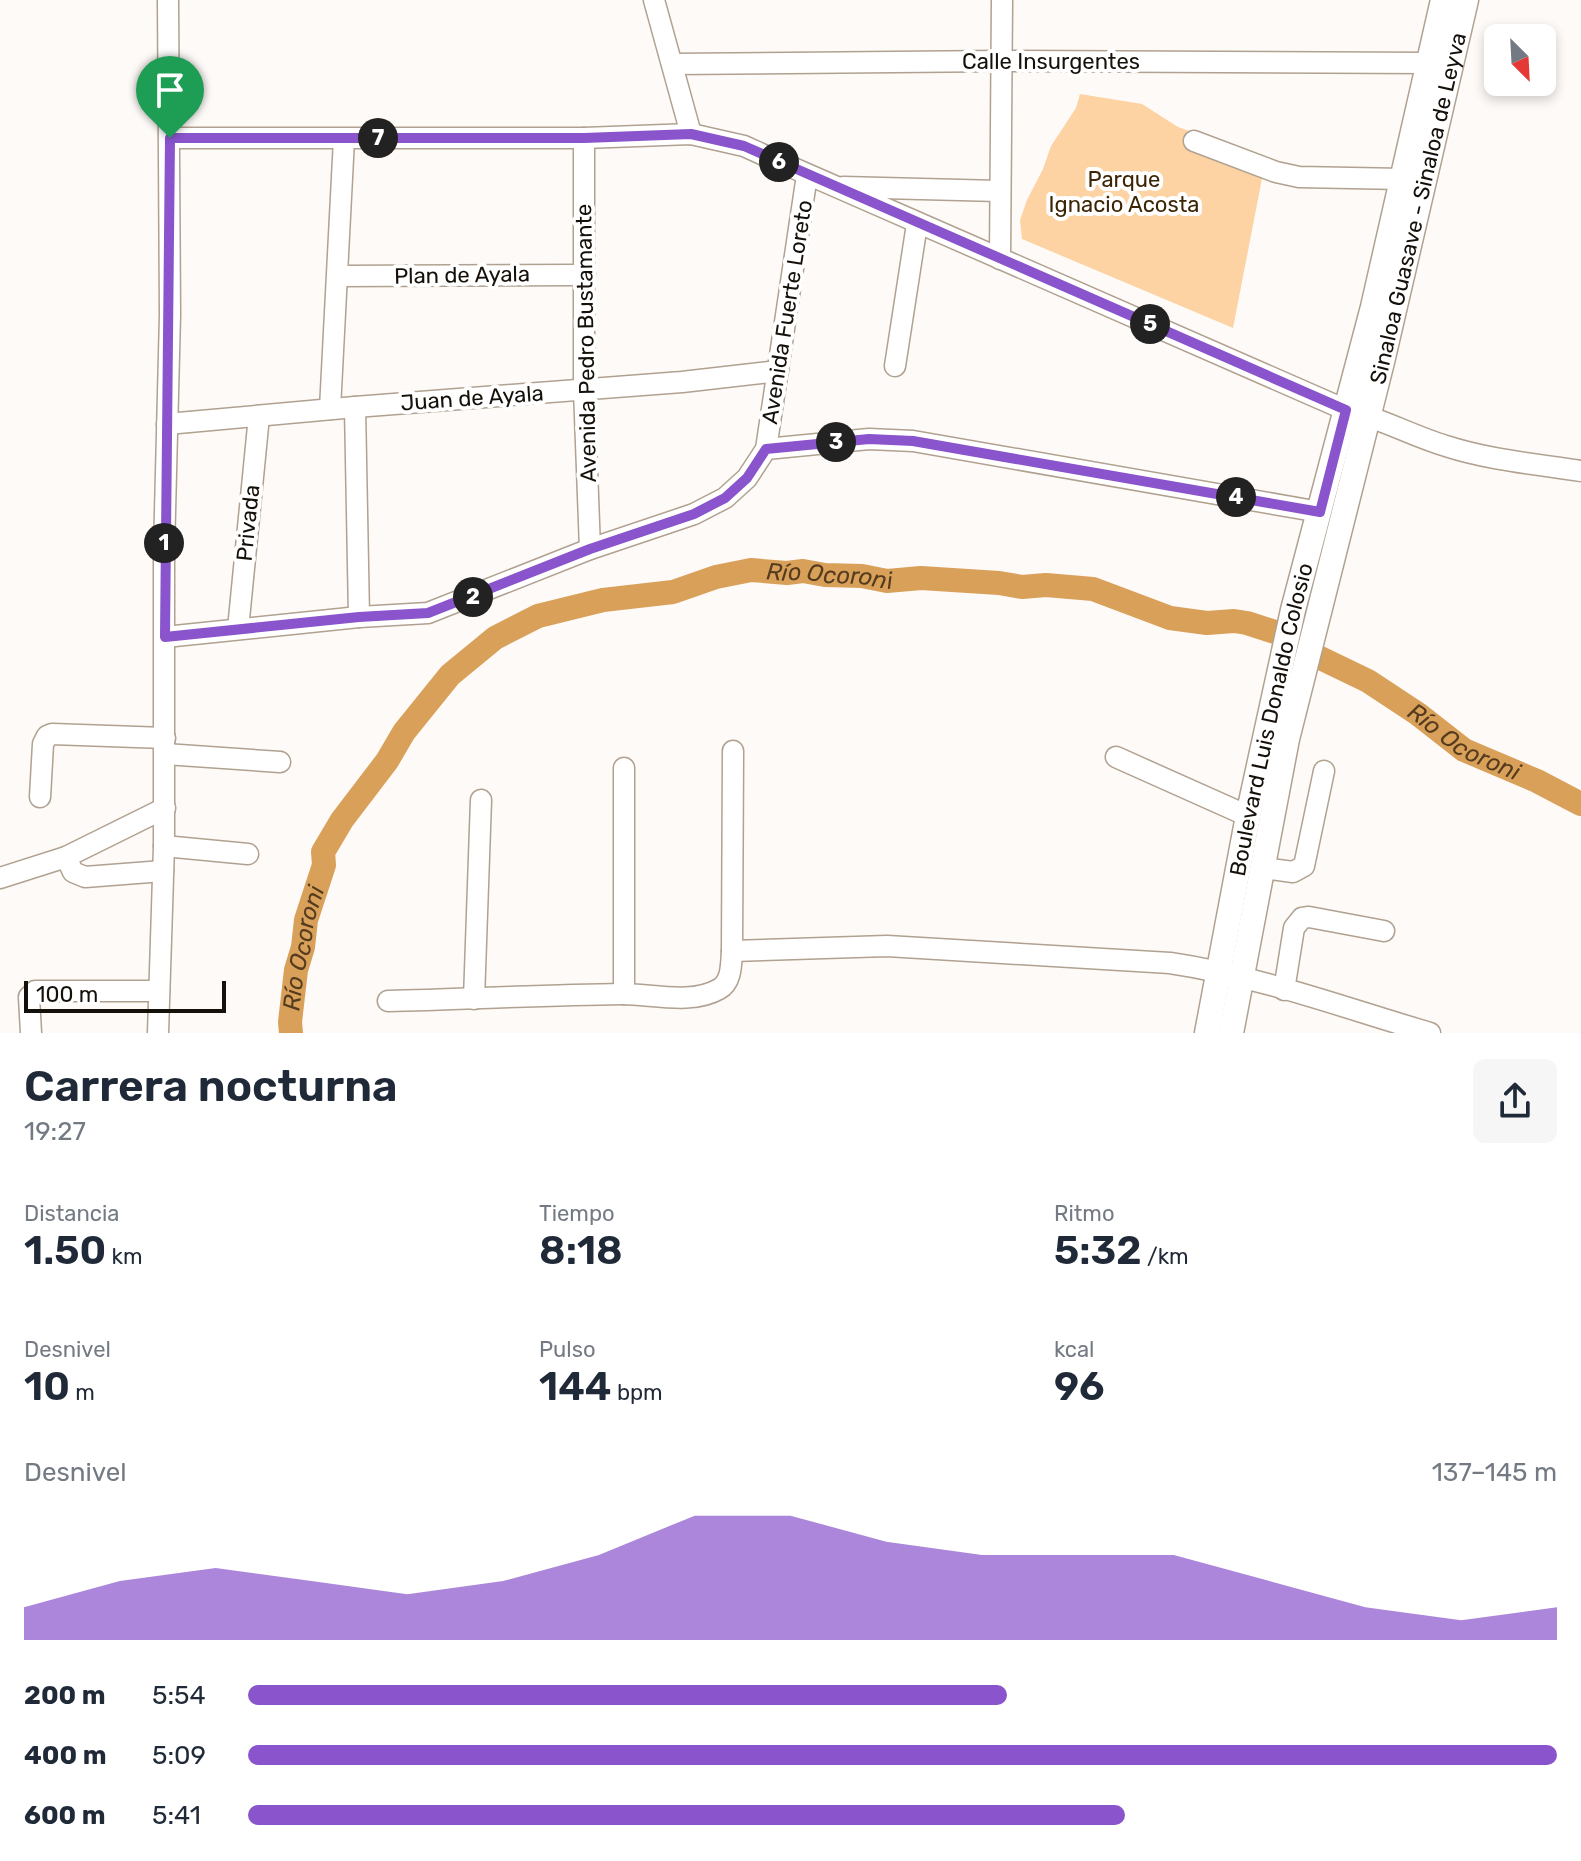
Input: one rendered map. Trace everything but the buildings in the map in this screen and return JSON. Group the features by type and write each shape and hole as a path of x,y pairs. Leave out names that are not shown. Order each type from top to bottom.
{"main road":[{"name":"Sinaloa Guasave - Sinaloa de Leyva","path":"1358,412 1403,179 1443,0"},
{"name":"Sinaloa Guasave - Sinaloa de Leyva","path":"1358,412 1466,0"},
{"name":"Boulevard Luis Donaldo Colosio","path":"1305,613 1320,512 1358,412"},
{"name":"Boulevard Luis Donaldo Colosio","path":"1231,1033 1230,976 1248,816 1276,736 1358,412"},
{"name":"Boulevard Luis Donaldo Colosio","path":"1207,1033 1230,976 1264,868 1276,736"}],"street":[{"path":"158,1033 165,808 170,138 168,0"},
{"path":"654,0 691,134"},
{"path":"1000,259 1002,0"},
{"name":"Calle Insurgentes","path":"672,64 1000,61 1430,63"},
{"path":"170,138 584,138 691,134 744,146 917,224 1424,439 1472,454 1581,471"},
{"name":"Avenida Pedro Bustamante","path":"584,138 584,390 590,549"},
{"path":"330,409 344,139"},
{"path":"1194,141 1276,172 1299,177 1403,179"},
{"name":"Avenida Fuerte Loreto","path":"766,449 807,175"},
{"path":"831,186 999,191"},
{"path":"895,366 917,224"},
{"name":"Plan de Ayala","path":"338,276 585,275"},
{"name":"Juan de Ayala","path":"167,424 682,382 778,371"},
{"path":"355,407 359,617"},
{"name":"Privada","path":"238,629 259,416"},
{"path":"165,637 428,613 590,549 682,518 725,498 747,478 766,449 869,439 913,441 1320,512"},
{"path":"40,797 43,744 52,734 280,762"},
{"path":"388,1001 624,994 674,997 709,994 722,988 730,976 732,951 733,751"},
{"path":"1116,757 1248,816"},
{"path":"624,768 624,994"},
{"path":"1264,868 1293,872 1304,866 1324,771"},
{"path":"474,999 481,800"},
{"path":"0,878 66,857 165,808"},
{"path":"164,846 248,854"},
{"path":"66,857 73,872 85,877 163,871"},
{"path":"1284,990 1294,928 1302,918 1384,931"},
{"path":"732,951 887,946 1170,963 1284,990 1430,1033"},
{"path":"31,1033 29,997 35,991 159,991"}],"green space":[{"name":"Parque Ignacio Acosta","path":"1080,94 1142,104 1178,127 1266,158 1233,328 1022,239 1020,220 1027,200 1051,146 1076,108"}],"waterway":[{"name":"Río Ocoroni","path":"291,1033 296,970 306,920 324,865 323,852 404,732 450,675 495,638 538,616 603,600 673,592 716,577 751,570 803,571 887,581 921,578 1022,587 1046,585 1093,589 1170,618 1207,623 1247,623 1284,635 1312,654 1368,681 1464,750 1537,781 1581,804"}],"route":[{"path":"691,134 744,146 1346,410 1320,512 913,441 869,439 766,449 747,478 725,498 694,514 590,549 428,613 165,637 170,138 584,138 691,134"}]}
